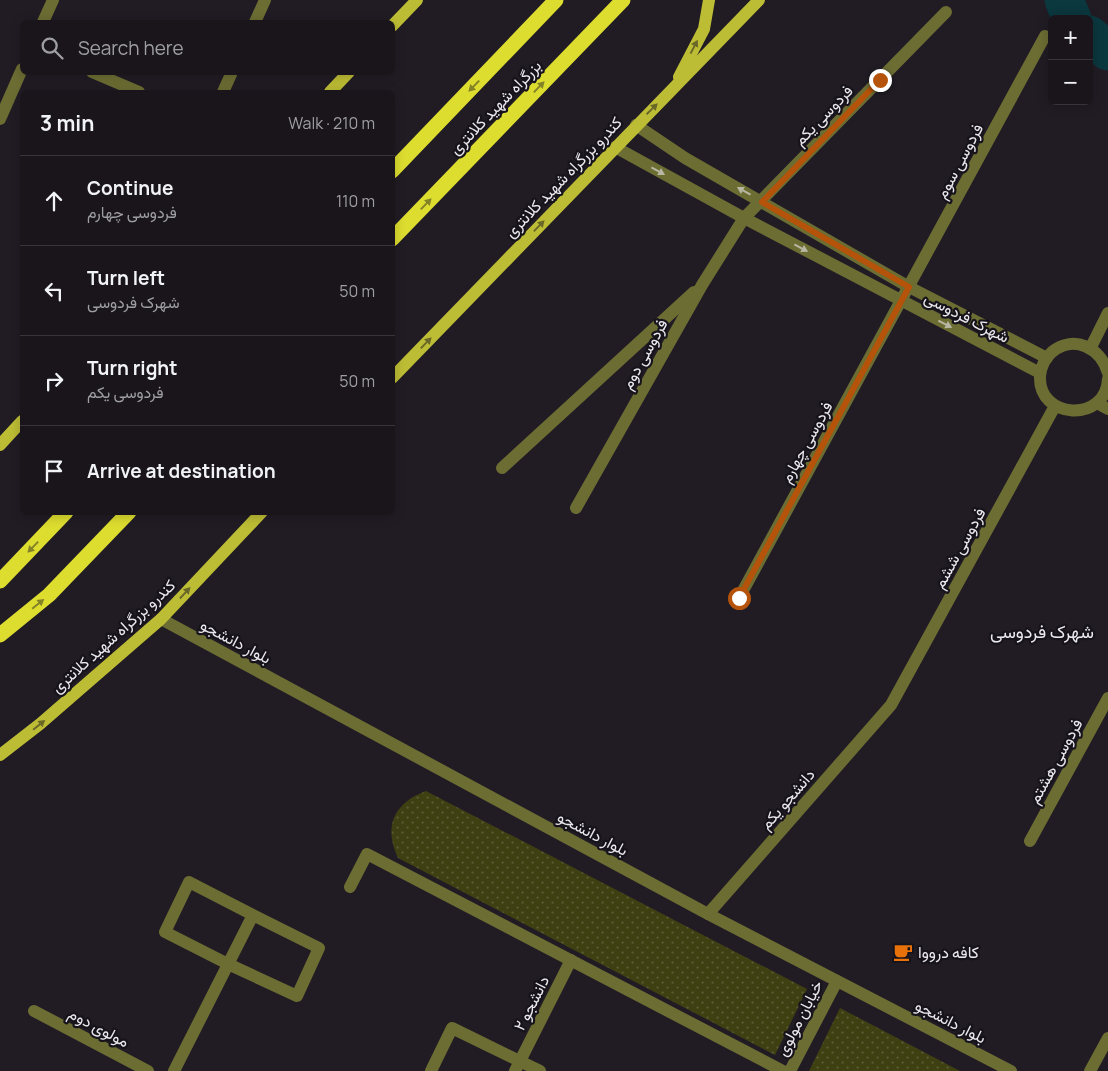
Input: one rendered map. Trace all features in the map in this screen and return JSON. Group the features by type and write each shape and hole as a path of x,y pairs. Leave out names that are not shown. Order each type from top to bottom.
{"highway":[{"name":"بزرگراه شهید کلانتری","path":"395,168 556,0"},
{"name":"بزرگراه شهید کلانتری","path":"395,236 623,0"},
{"path":"0,581 63,515"},
{"path":"0,635 50,595 126,515"}],"main road":[{"path":"395,23 417,0"},
{"path":"672,90 704,29 708,0"},
{"name":"کندرو بزرگراه شهید کلانتری","path":"395,375 759,0"},
{"path":"332,90 346,75"},
{"path":"0,445 20,423"},
{"name":"کندرو بزرگراه شهید کلانتری","path":"0,755 40,724 161,619 259,515"}],"street":[{"path":"44,20 53,0"},
{"path":"256,20 265,0"},
{"name":"فردوسی یکم","path":"744,218 762,202 946,12"},
{"name":"فردوسی سوم","path":"902,301 1046,36"},
{"path":"0,119 20,74"},
{"path":"99,75 134,90"},
{"path":"224,90 231,75"},
{"name":"شهرک فردوسی","path":"636,125 685,158 909,287 1047,358"},
{"name":"شهرک فردوسی","path":"615,147 744,218 1040,373"},
{"name":"فردوسی دوم","path":"576,508 702,285 744,218"},
{"path":"502,468 702,285"},
{"name":"فردوسی چهارم","path":"739,598 902,301"},
{"path":"1091,347 1108,313"},
{"path":"1108,373 1102,359 1091,347 1080,344 1069,344 1059,347 1047,358 1040,373 1043,392 1055,406 1072,412 1089,408 1104,401 1108,379"},
{"name":"فردوسی ششم","path":"891,705 1055,406"},
{"name":"بلوار دانشجو","path":"161,619 708,914 1011,1071"},
{"name":"فردوسی هشتم","path":"1030,841 1108,698"},
{"name":"دانشجو یکم","path":"708,914 891,705"},
{"path":"350,886 367,854 783,1071"},
{"path":"189,882 319,948 296,996 228,964 165,932 189,882"},
{"path":"174,1071 252,915"},
{"name":"۲ دانشجو","path":"517,1066 571,960"},
{"name":"خیابان مولوی","path":"790,1071 837,981"},
{"name":"مولوی دوم","path":"34,1011 148,1071"},
{"path":"431,1071 452,1028 517,1066 540,1071"},
{"path":"1090,1071 1108,1038"}],"shaded area":[{"path":"426,791 807,989 775,1055 398,858 392,836 394,817 406,802"},
{"path":"840,1008 960,1071 809,1071"}],"waterway":[{"path":"1064,0 1070,15"},
{"path":"1093,38 1108,51"}],"place":[{"name":"کافه درووا","path":"903,952"}],"district":[{"name":"شهرک فردوسی","path":"1042,632"}],"route":[{"path":"739,598 909,287 762,202 880,80"}]}
